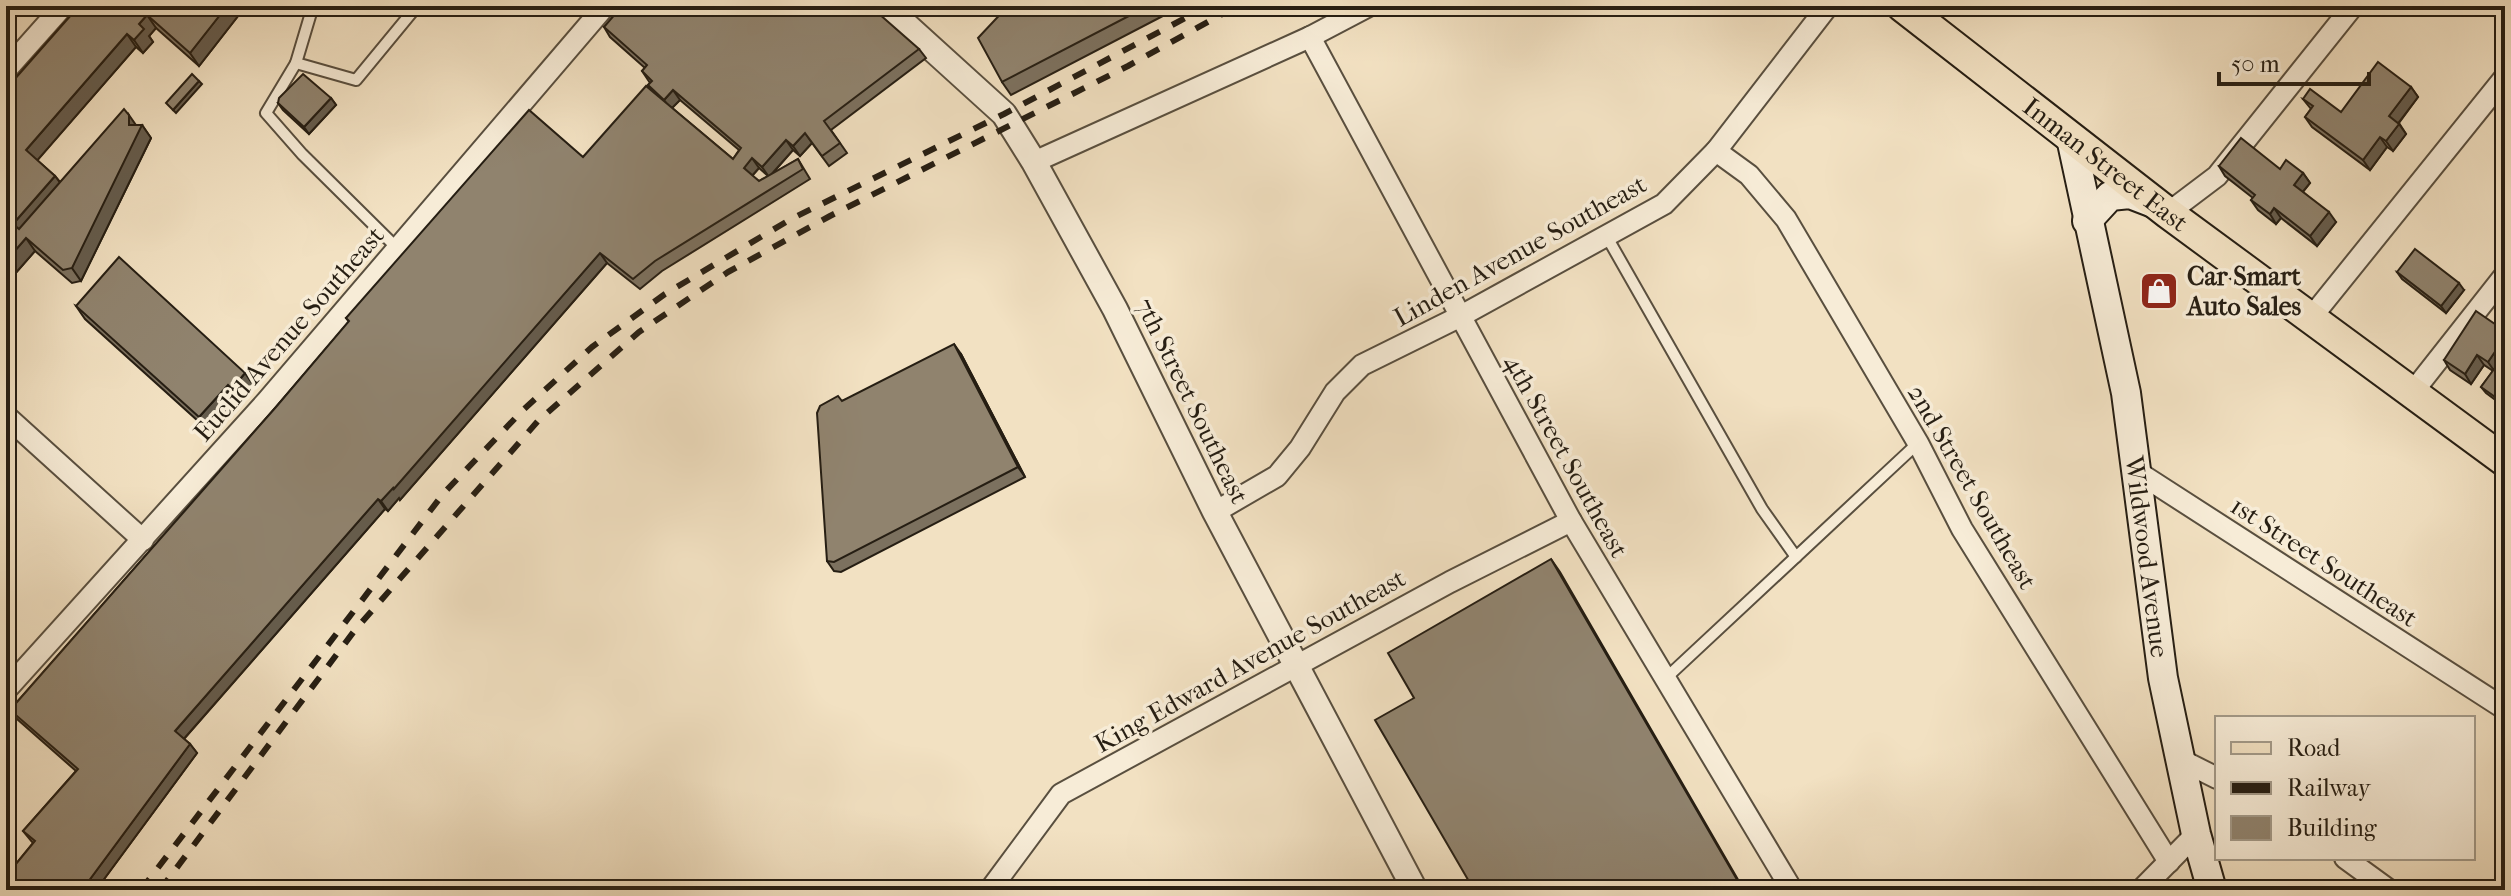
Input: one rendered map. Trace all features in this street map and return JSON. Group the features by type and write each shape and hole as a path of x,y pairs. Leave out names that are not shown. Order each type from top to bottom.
{"main road":[{"name":"Inman Street East","path":"1902,6 2310,319 2505,461"},
{"name":"Wildwood Avenue","path":"2071,138 2126,393 2163,678 2196,834 2212,890"},
{"path":"2087,221 2110,196 2130,194 2163,208"}],"street":[{"path":"6,70 63,6"},
{"name":"Euclid Avenue Southeast","path":"6,690 143,540 398,249 605,6"},
{"path":"1034,162 1310,37 1369,6"},
{"name":"Linden Avenue Southeast","path":"1215,512 1277,476 1300,448 1335,392 1362,365 1459,317 1664,204 1716,151 1828,6"},
{"path":"2163,208 2217,176 2353,6"},
{"name":"7th Street Southeast","path":"893,8 1004,114 1034,162 1115,309 1295,667 1415,890"},
{"name":"4th Street Southeast","path":"1310,37 1571,521 1663,680 1792,890"},
{"path":"2310,319 2505,77"},
{"name":"2nd Street Southeast","path":"1716,151 1749,175 1786,219 1918,443 1962,529 2169,862"},
{"path":"2412,393 2505,275"},
{"path":"6,416 143,540"},
{"name":"1st Street Southeast","path":"2135,446 2139,473 2505,709"},
{"name":"King Edward Avenue Southeast","path":"990,890 1061,794 1571,521"},
{"path":"2181,760 2215,777"},
{"path":"2141,890 2196,834"},
{"path":"2348,860 2389,890"}],"lane":[{"path":"313,6 296,63 266,113 302,154 398,249"},
{"path":"296,63 356,80 417,6"},
{"path":"1607,237 1762,509 1796,557"},
{"path":"1663,680 1918,443"}],"building":[{"path":"79,6 227,6 190,53 147,15 139,24 144,29 134,40 127,34 26,150 55,176 13,224 19,229 124,109 129,115 129,125 142,125 72,268 63,270 26,238 6,261 6,89"},
{"path":"622,6 870,6 919,49 824,121 840,143 822,156 805,133 793,146 786,140 762,167 752,158 744,168 759,181 798,159 803,169 655,261 633,279 600,253 393,490 394,487 381,501 378,499 175,731 190,744 82,890 25,890 6,876 35,841 23,831 78,769 10,710 276,407 349,321 346,318 529,110 583,157 646,86 733,159 741,148 673,90 664,100 648,85 652,81 642,71 647,65 604,27"},
{"path":"1008,6 1148,6 1002,82 978,38"},
{"path":"2378,62 2411,87 2389,116 2399,124 2386,141 2380,137 2363,160 2305,117 2313,106 2303,99 2310,89 2341,112"},
{"path":"192,74 199,81 173,110 166,103"},
{"path":"303,74 331,98 304,127 278,103 279,98"},
{"path":"2241,138 2280,169 2286,160 2303,173 2294,185 2329,212 2310,236 2274,208 2270,214 2251,200 2255,195 2219,166"},
{"path":"2415,249 2459,283 2441,306 2397,272"},
{"path":"119,257 245,373 232,389 228,385 199,417 76,306"},
{"path":"2476,311 2505,331 2505,337 2488,362 2477,355 2465,374 2444,360"},
{"path":"954,344 1018,467 834,562 827,561 817,413 820,406 838,396 842,401"},
{"path":"2505,354 2505,404 2481,387"},
{"path":"1551,559 1743,890 1474,890 1375,720 1414,698 1388,653"}],"railway":[{"path":"141,890 443,494 523,410 592,347 665,294 791,219 1004,114 1208,6"},
{"path":"160,890 355,630 538,421 639,332 728,272 830,216 1128,66 1237,6"}],"place":[{"name":"Car Smart Auto Sales","path":"2159,291"}]}
